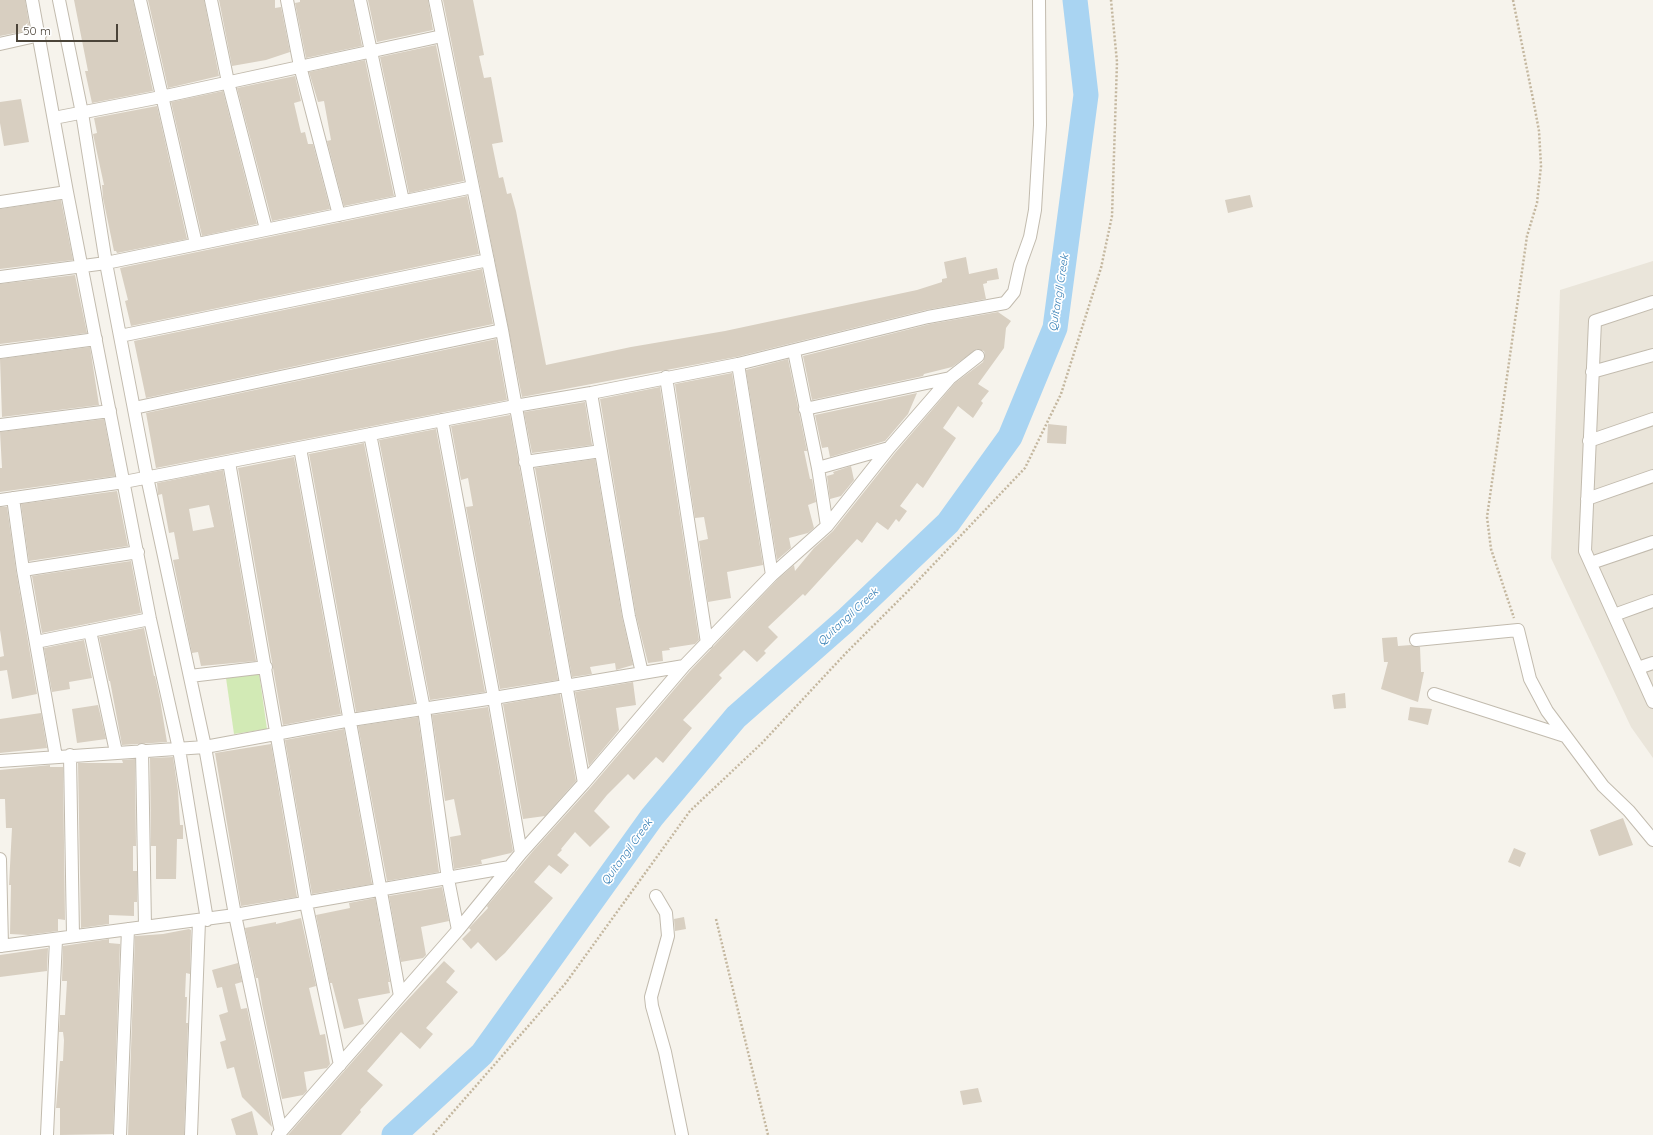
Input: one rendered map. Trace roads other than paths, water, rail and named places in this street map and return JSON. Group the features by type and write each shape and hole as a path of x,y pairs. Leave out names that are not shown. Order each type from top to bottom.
{"street":[{"path":"32,0 40,35 67,192 150,619 179,749 203,920 191,1135"},
{"path":"59,0 82,113 106,263 134,408 205,747 235,916 280,1133"},
{"path":"140,0 161,97 196,244"},
{"path":"211,0 228,82 266,230"},
{"path":"286,0 300,66 339,215"},
{"path":"360,0 403,201"},
{"path":"435,0 502,330 584,784"},
{"path":"0,500 124,482 515,406 591,393 738,364 936,316 1005,303 1014,292 1035,210 1040,125 1039,0"},
{"path":"0,44 40,35"},
{"path":"54,118 161,97 442,36"},
{"path":"0,278 106,263 473,187"},
{"path":"0,202 67,192"},
{"path":"120,336 488,260"},
{"path":"1653,302 1595,321 1585,551 1653,702"},
{"path":"134,408 502,330"},
{"path":"0,352 96,339"},
{"path":"794,351 818,468 827,526"},
{"path":"1592,372 1653,355"},
{"path":"280,1133 458,930 521,854 584,784 684,666 772,575 827,526 889,448 950,378 978,356"},
{"path":"738,364 772,575"},
{"path":"666,378 707,643"},
{"path":"805,409 950,378"},
{"path":"591,393 629,616 642,673"},
{"path":"0,425 110,411"},
{"path":"1589,441 1653,419"},
{"path":"442,420 494,698 521,854"},
{"path":"370,434 424,709 448,879 458,930"},
{"path":"300,448 339,668 351,720 400,996"},
{"path":"818,468 889,448"},
{"path":"525,462 601,451"},
{"path":"229,462 306,903 340,1065"},
{"path":"1587,500 1653,476"},
{"path":"13,498 23,570 56,757"},
{"path":"1591,563 1653,542"},
{"path":"23,570 138,552"},
{"path":"1614,615 1653,601"},
{"path":"36,642 150,619"},
{"path":"1416,640 1518,630 1530,679 1547,711 1603,786 1630,811 1653,840"},
{"path":"90,631 116,752"},
{"path":"1638,668 1653,663"},
{"path":"0,761 142,750 205,747 276,732 494,698 684,666"},
{"path":"190,676 266,667"},
{"path":"1434,694 1565,736"},
{"path":"142,750 145,927"},
{"path":"70,755 73,936"},
{"path":"0,858 1,946 235,916 510,867"},
{"path":"656,896 666,913 668,936 651,997 652,1006 665,1052 682,1135"},
{"path":"120,1135 128,929"},
{"path":"47,1135 56,940"}],"waterway":[{"name":"Quitangil Creek","path":"394,1135 482,1054 652,817 736,717 845,621 948,523 1010,437 1055,328 1086,95 1075,0"}]}
